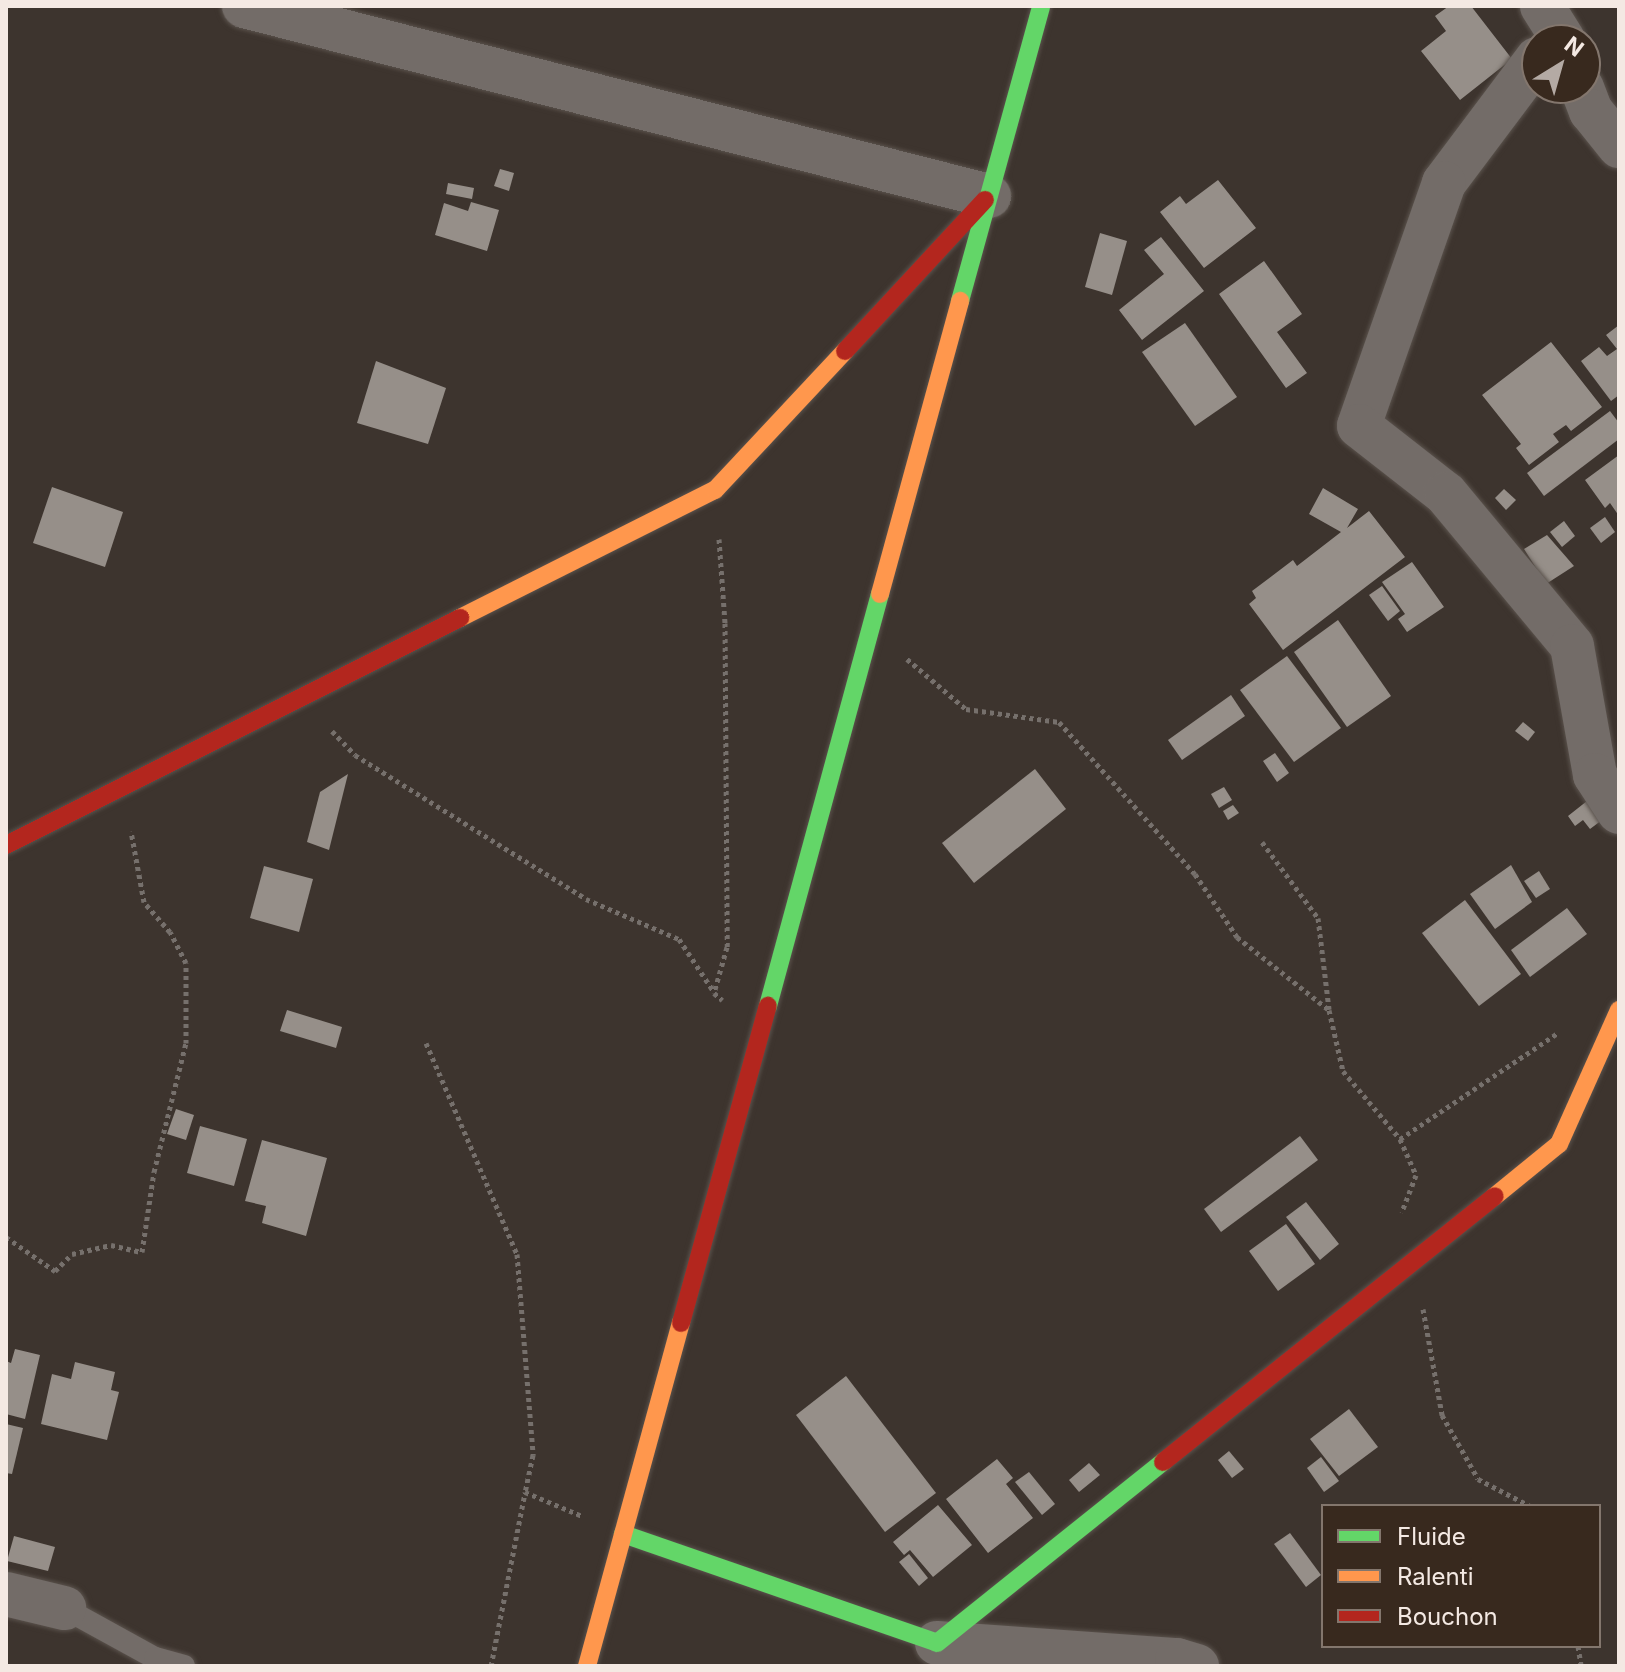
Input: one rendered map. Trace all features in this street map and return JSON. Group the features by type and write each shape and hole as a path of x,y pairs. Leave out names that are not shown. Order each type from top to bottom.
{"street":[{"path":"244,6 989,196"},
{"path":"587,1666 1041,6"},
{"path":"1521,75 1444,183 1359,426 1446,494 1572,646 1595,775 1619,812"},
{"path":"1588,104 1619,146"},
{"path":"6,845 715,490 989,196"},
{"path":"937,1643 1559,1144 1619,1010"},
{"path":"623,1534 937,1643 1177,1660 1197,1666"},
{"path":"6,1594 64,1608"}],"lane":[{"path":"64,1608 155,1658 184,1666"}],"path":[{"path":"714,993 727,947 725,623 715,490"},
{"path":"870,628 966,709 1059,722 1195,874 1237,937 1329,1010"},
{"path":"299,699 355,755 586,899 679,939 714,993 753,1030 751,1067"},
{"path":"6,1237 55,1271 72,1254 111,1245 142,1252 154,1172 186,1043 186,963 170,932 144,902 123,786"},
{"path":"1262,842 1318,918 1329,1010 1343,1071 1400,1139 1416,1175 1394,1234 1413,1262 1442,1415 1478,1479 1526,1504"},
{"path":"1400,1139 1567,1027"},
{"path":"426,1043 517,1254 533,1455 491,1666"},
{"path":"525,1492 623,1534"}],"building":[{"path":"1449,6 1471,6 1512,59 1460,100 1421,51 1446,31 1435,16"},
{"path":"500,169 514,173 509,191 494,186"},
{"path":"1218,180 1256,228 1204,268 1160,212 1180,196 1186,204"},
{"path":"448,183 474,188 472,199 446,194"},
{"path":"471,202 499,210 487,251 435,235 444,203 468,211"},
{"path":"1100,233 1127,241 1112,295 1085,287"},
{"path":"1161,237 1204,291 1142,340 1119,310 1164,274 1144,250"},
{"path":"1264,261 1302,314 1277,332 1307,373 1286,388 1219,294"},
{"path":"1185,323 1237,397 1195,426 1142,352"},
{"path":"1619,325 1619,395 1611,401 1581,361 1599,347 1607,356 1617,349 1606,335"},
{"path":"1551,342 1602,407 1571,431 1566,425 1553,434 1559,442 1529,465 1516,448 1521,444 1482,395"},
{"path":"376,361 446,388 428,444 357,423"},
{"path":"1610,411 1619,423 1619,439 1544,496 1527,473"},
{"path":"1619,455 1619,516 1610,503 1605,508 1585,480"},
{"path":"52,487 123,512 105,567 33,543"},
{"path":"1323,488 1358,509 1347,528 1369,511 1405,557 1283,650 1249,604 1256,598 1252,591 1293,560 1297,566 1341,532 1309,514"},
{"path":"1504,489 1516,500 1506,510 1495,498"},
{"path":"1605,517 1615,532 1601,543 1590,528"},
{"path":"1564,521 1575,536 1562,547 1550,532"},
{"path":"1547,535 1574,566 1546,584 1524,549"},
{"path":"1412,562 1444,607 1407,632 1398,619 1405,614 1382,582"},
{"path":"1382,586 1400,611 1388,621 1369,595"},
{"path":"1338,620 1391,696 1347,727 1294,652"},
{"path":"1287,656 1341,728 1294,762 1240,690"},
{"path":"1231,695 1245,716 1182,760 1168,740"},
{"path":"1523,722 1535,732 1528,741 1515,731"},
{"path":"1275,753 1289,773 1277,782 1263,761"},
{"path":"1035,769 1066,809 974,883 942,843"},
{"path":"348,774 329,850 307,842 320,792"},
{"path":"1224,787 1232,800 1219,808 1211,794"},
{"path":"1587,801 1602,820 1590,829 1583,820 1575,826 1568,816"},
{"path":"1233,805 1239,813 1228,820 1223,811"},
{"path":"1511,865 1532,902 1495,929 1470,894"},
{"path":"264,866 313,879 299,932 250,918"},
{"path":"1539,871 1550,889 1536,898 1524,881"},
{"path":"1465,900 1521,974 1479,1006 1422,933"},
{"path":"1567,908 1587,934 1530,977 1511,950"},
{"path":"287,1010 342,1027 336,1048 280,1031"},
{"path":"176,1109 194,1115 186,1140 167,1134"},
{"path":"200,1126 247,1139 234,1186 187,1173"},
{"path":"1300,1136 1318,1160 1221,1232 1204,1209"},
{"path":"262,1140 327,1158 306,1236 262,1223 266,1206 245,1201"},
{"path":"1306,1202 1339,1244 1320,1260 1286,1217"},
{"path":"1286,1224 1315,1264 1278,1291 1249,1251"},
{"path":"15,1349 40,1355 25,1419 6,1414 6,1361 11,1363"},
{"path":"75,1362 115,1372 111,1390 119,1392 107,1440 41,1424 52,1374 71,1379"},
{"path":"846,1376 936,1493 885,1532 796,1415"},
{"path":"1349,1409 1378,1447 1339,1476 1310,1439"},
{"path":"6,1424 23,1428 12,1474 6,1473"},
{"path":"1229,1451 1244,1469 1232,1478 1218,1460"},
{"path":"1321,1457 1339,1481 1324,1492 1307,1468"},
{"path":"997,1459 1013,1478 1006,1484 1033,1518 988,1553 946,1499"},
{"path":"1089,1463 1100,1475 1079,1492 1069,1480"},
{"path":"1029,1472 1055,1504 1042,1515 1015,1482"},
{"path":"938,1505 972,1545 933,1577 910,1550 904,1555 893,1542"},
{"path":"1290,1533 1321,1575 1306,1587 1274,1544"},
{"path":"14,1536 55,1547 48,1571 7,1561"},
{"path":"909,1554 928,1578 919,1586 899,1562"}],"traffic: fast":[{"path":"960,301 1041,6"},
{"path":"768,1006 880,594"},
{"path":"623,1534 937,1643 1163,1462"}],"traffic: slow":[{"path":"880,594 960,301"},
{"path":"460,618 715,490 845,351"},
{"path":"1495,1196 1559,1144 1619,1010"},
{"path":"587,1666 681,1323"}],"traffic: jam":[{"path":"845,351 985,200"},
{"path":"6,845 460,618"},
{"path":"681,1323 768,1006"},
{"path":"1163,1462 1495,1196"}]}
